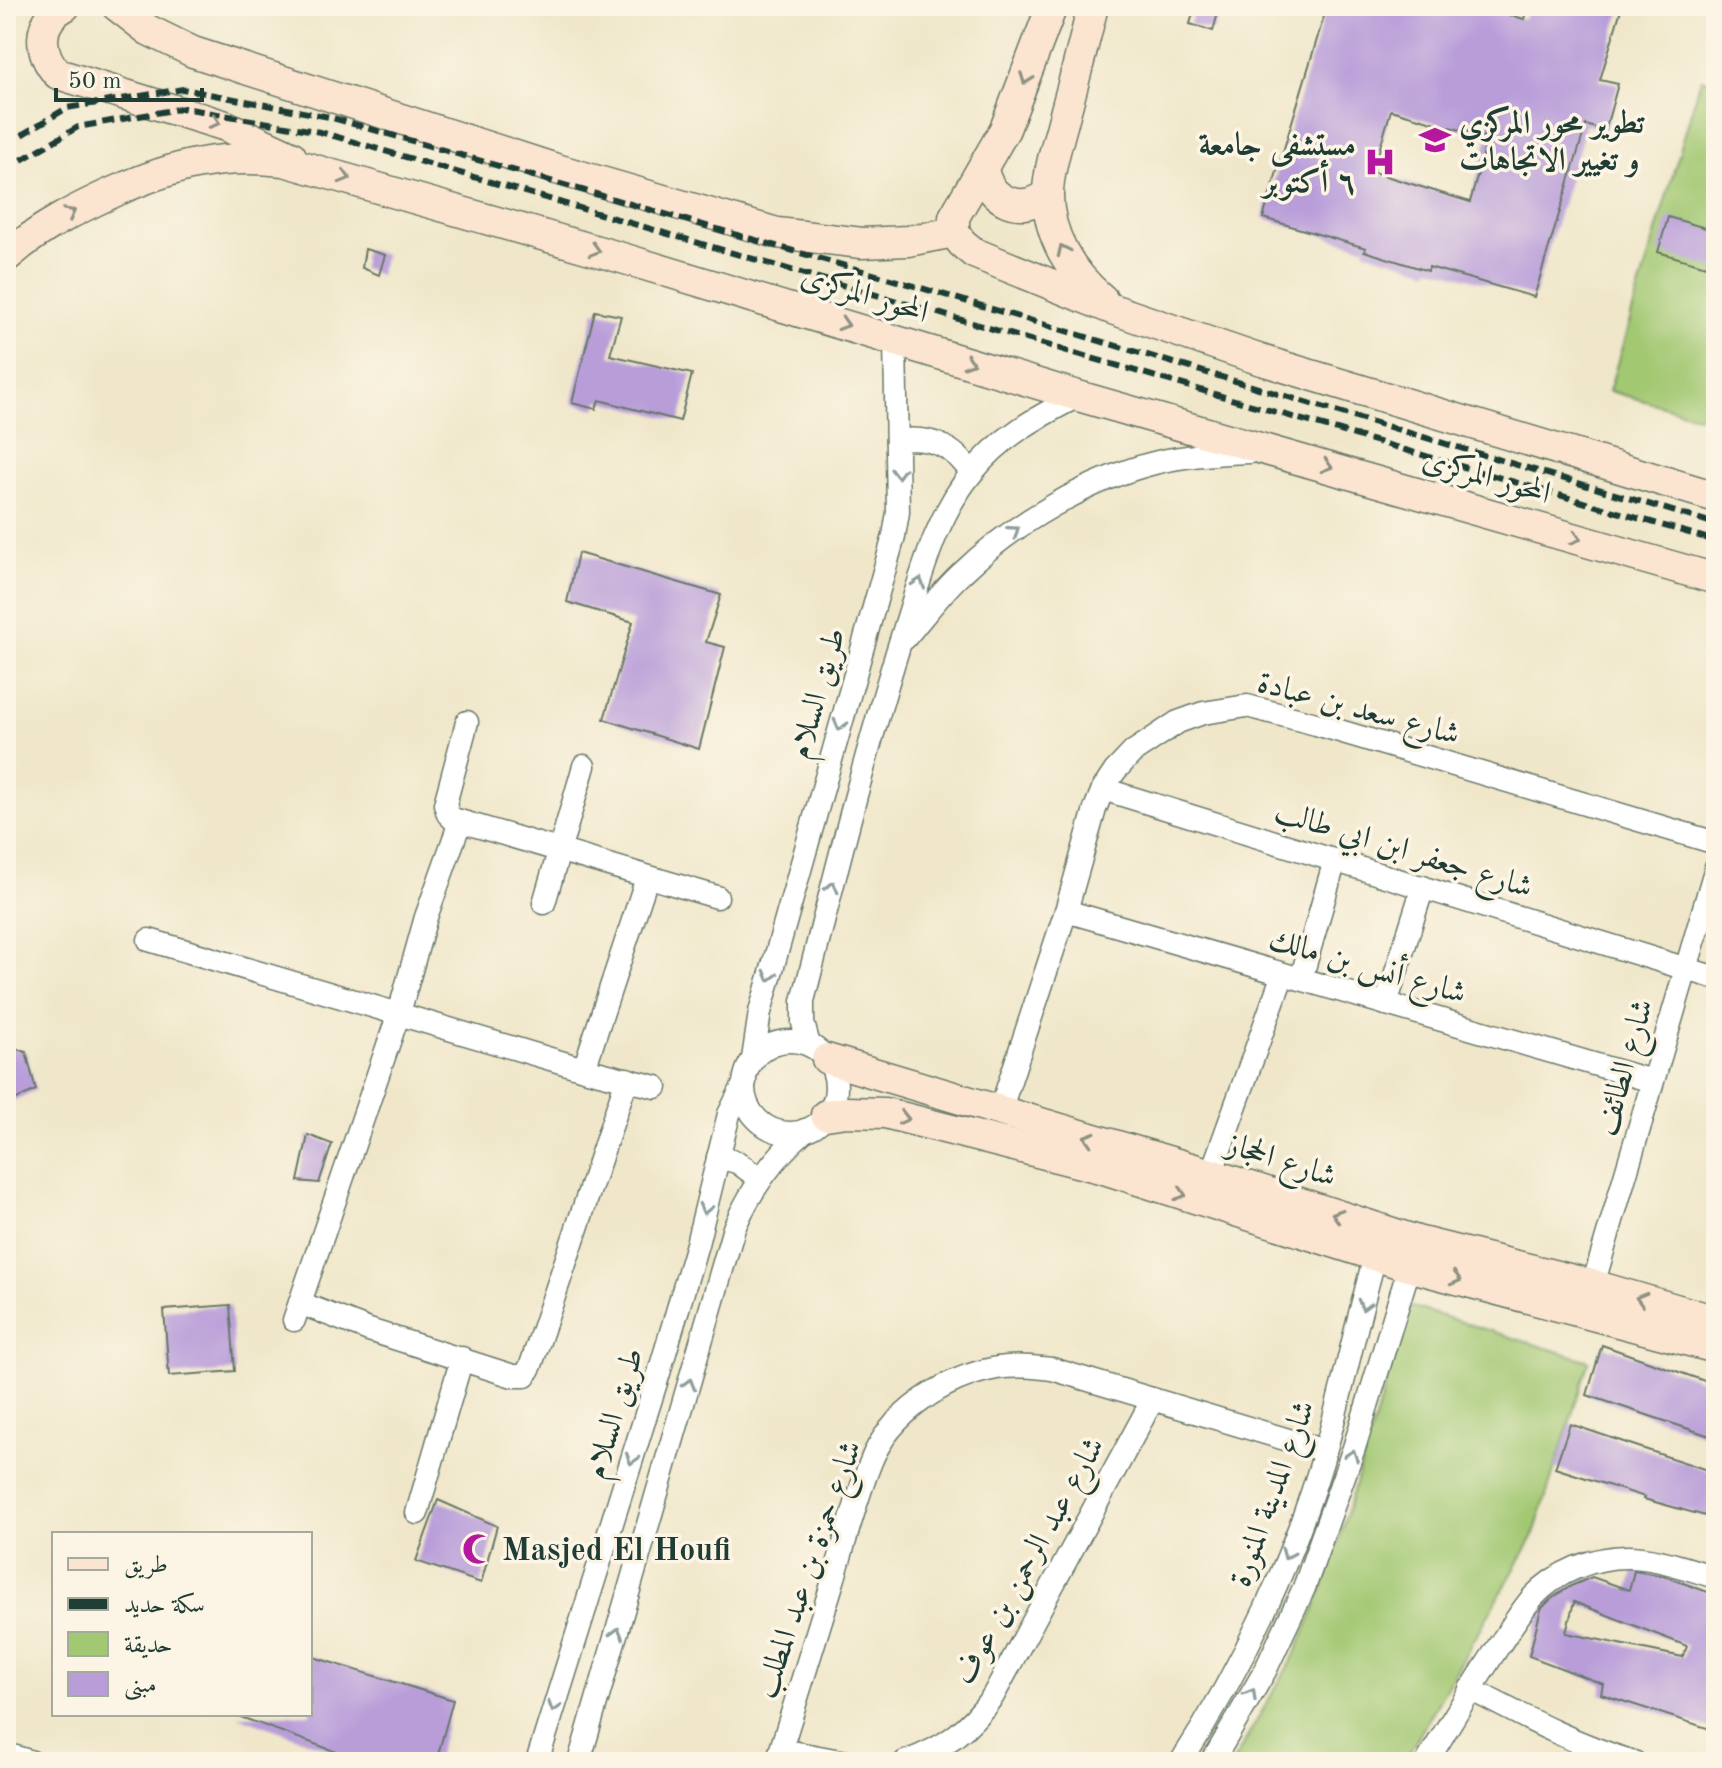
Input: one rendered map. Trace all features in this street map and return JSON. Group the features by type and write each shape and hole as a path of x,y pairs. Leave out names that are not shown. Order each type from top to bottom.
{"main road":[{"path":"65,6 50,17 42,41 44,53 58,74 226,126 269,144 307,166"},
{"name":"المحور المركزى","path":"117,6 148,30 193,52 553,168 763,229 815,239 862,243 908,241 954,232 974,253 1112,309 1258,359 1716,497"},
{"path":"954,232 954,217 1018,99 1052,6"},
{"path":"1093,6 1048,193 1051,220 1073,270 1112,309"},
{"name":"المحور المركزى","path":"6,257 63,217 165,170 236,158 307,166 1078,396 1716,579"},
{"path":"983,168 988,185 1007,202 1025,205 1048,193"},
{"name":"شارع الحجاز","path":"818,1052 1211,1174 1380,1242 1716,1348"},
{"name":"شارع الحجاز","path":"816,1123 861,1112 904,1118 1380,1242"},
{"name":"شارع الحجاز","path":"1413,1253 1593,1285 1716,1321"}],"street":[{"name":"طريق السلام","path":"753,1059 760,1012 890,552 898,512 895,339"},
{"name":"طريق السلام","path":"818,1052 803,1023 803,1001 868,746 899,644 941,524 971,473 1011,433 1078,396"},
{"path":"897,441 918,439 939,444 958,456 971,473"},
{"path":"899,644 961,573 1003,539 1057,505 1111,479 1157,462 1211,453 1278,451"},
{"name":"شارع سعد بن عبادة","path":"1000,1111 1103,789 1133,752 1155,735 1203,713 1247,706 1716,843"},
{"path":"467,722 445,804 448,814 460,822 717,897"},
{"path":"544,903 584,766"},
{"name":"شارع جعفر ابن ابي طالب","path":"1103,789 1716,978"},
{"path":"460,822 426,917 399,1013 297,1311 462,1358 517,1378 528,1373 627,1079"},
{"path":"1211,1174 1292,977 1335,860"},
{"name":"شارع الطائف","path":"1593,1285 1716,867"},
{"path":"584,1069 647,878"},
{"path":"1386,1004 1423,887"},
{"name":"شارع أنس بن مالك","path":"1066,911 1652,1081"},
{"path":"149,940 584,1069 656,1087"},
{"path":"797,1041 818,1052 833,1071 836,1094 816,1123 780,1131 767,1126 750,1107 745,1082 753,1059 772,1044 797,1041"},
{"name":"طريق السلام","path":"537,1762 659,1373 697,1244 729,1114 745,1082"},
{"name":"طريق السلام","path":"579,1762 734,1228 760,1179 787,1146 816,1123"},
{"path":"718,1157 737,1162 760,1179"},
{"name":"شارع المدينة المنورة","path":"1181,1762 1228,1683 1304,1515 1325,1451 1380,1242"},
{"name":"شارع المدينة المنورة","path":"1212,1762 1265,1671 1304,1588 1354,1448 1413,1253"},
{"path":"417,1513 462,1358"},
{"name":"شارع حمزة بن عبد المطلب","path":"779,1756 870,1461 902,1417 923,1399 971,1375 998,1368 1025,1366 1052,1369 1325,1451"},
{"name":"شارع عبد الرحمن بن عوف","path":"905,1762 928,1754 973,1723 1004,1679 1153,1399"},
{"path":"1427,1762 1470,1689 1533,1597 1567,1572 1607,1559 1628,1557 1658,1561 1716,1577"},
{"path":"1470,1689 1551,1732 1601,1753 1634,1762"},
{"path":"941,1762 951,1740"},
{"path":"6,1754 32,1762"},
{"path":"779,1756 846,1762"}],"green space":[{"path":"1701,79 1716,84 1716,421 1609,391"},
{"path":"1409,1306 1589,1361 1533,1537 1404,1762 1233,1762 1298,1649 1329,1573"}],"building":[{"path":"1195,6 1220,6 1213,31 1190,24"},
{"path":"1327,6 1477,6 1524,19 1528,6 1622,6 1600,80 1618,84 1605,131 1586,125 1534,297 1429,267 1428,271 1364,251 1366,248 1263,218","holes":["1391,110 1488,138 1470,202 1373,172"]},
{"path":"1668,217 1716,231 1716,269 1658,252"},
{"path":"365,249 385,255 379,275 362,268"},
{"path":"595,311 621,316 610,355 692,374 680,421 599,400 596,409 572,403"},
{"path":"578,553 721,595 706,642 725,647 699,749 604,719 633,622 567,602"},
{"path":"6,1046 26,1052 36,1090 6,1104"},
{"path":"308,1135 332,1144 319,1183 298,1181"},
{"path":"230,1305 235,1371 169,1376 164,1310"},
{"path":"1602,1345 1716,1385 1716,1438 1587,1395"},
{"path":"1570,1424 1716,1473 1716,1519 1644,1499 1555,1468"},
{"path":"438,1500 497,1526 481,1583 416,1561"},
{"path":"1634,1571 1664,1576 1716,1595 1716,1731 1601,1694 1603,1684 1529,1656 1541,1609 1551,1599 1592,1577 1629,1590","holes":["1574,1602 1687,1646 1683,1657 1566,1633"]},
{"path":"312,1657 453,1700 436,1762 364,1762 238,1716 312,1716"}],"railway":[{"path":"6,144 67,108 183,89 329,117 918,287 1716,524"},
{"path":"6,169 78,127 184,108 320,132 1716,541"}],"place":[{"name":"تطوير محور المركزي و تغيير الاتجاهات","path":"1435,140"},
{"name":"مستشفى جامعة ٦ أكتوبر","path":"1380,162"},
{"name":"Masjed El Houfi","path":"478,1549"}]}
